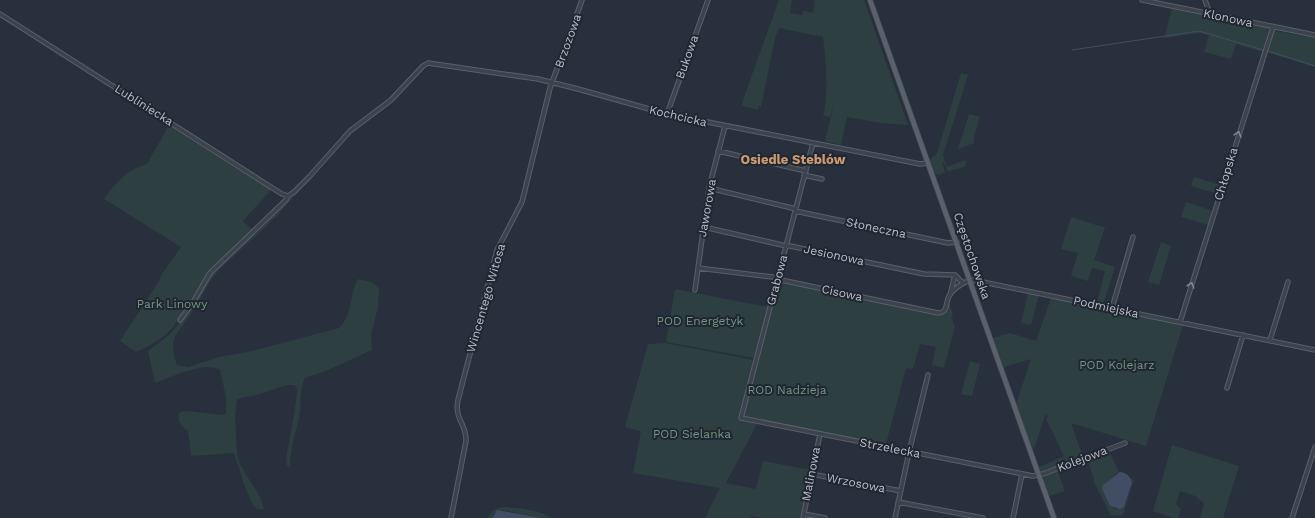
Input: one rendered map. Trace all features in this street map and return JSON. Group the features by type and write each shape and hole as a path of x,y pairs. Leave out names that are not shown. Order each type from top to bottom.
{"main road":[{"name":"Częstochowska","path":"870,0 1054,518"}],"street":[{"name":"Brzozowa","path":"553,82 582,0"},
{"name":"Bukowa","path":"667,114 708,0"},
{"name":"Klonowa","path":"1142,0 1315,35"},
{"path":"1205,0 1210,14"},
{"name":"Lubliniecka","path":"0,14 266,184 288,196"},
{"name":"Chłopska","path":"1180,322 1272,27"},
{"name":"Kochcicka","path":"288,196 305,181 352,129 391,100 423,66 428,63 553,82 667,114 920,164 928,164"},
{"name":"Wincentego Witosa","path":"451,518 466,442 465,433 457,414 457,406 497,250 522,202 540,125 553,82"},
{"name":"Jaworowa","path":"695,290 709,188 725,126"},
{"name":"Grabowa","path":"741,417 813,143"},
{"path":"718,151 806,171"},
{"path":"804,175 822,179"},
{"name":"Słoneczna","path":"709,188 795,210 948,243 957,242"},
{"path":"180,320 192,304 209,274 286,200 288,196"},
{"name":"Jesionowa","path":"704,228 924,274 954,275"},
{"path":"1112,308 1133,237"},
{"name":"Cisowa","path":"698,268 778,278 938,314 946,310 949,296 963,283 969,280"},
{"path":"949,296 954,275 963,283"},
{"name":"Podmiejska","path":"969,280 1315,350"},
{"path":"1270,340 1288,282"},
{"path":"1227,388 1243,335"},
{"path":"895,518 928,375"},
{"name":"Strzelecka","path":"741,417 743,419 1022,474 1039,475"},
{"name":"Malinowa","path":"820,434 803,516 825,518"},
{"name":"Kolejowa","path":"1039,475 1124,443"},
{"path":"1292,518 1315,447"},
{"name":"Wrzosowa","path":"811,474 901,491"},
{"path":"1013,518 1022,474"},
{"path":"898,502 982,518"}],"green space":[{"path":"779,0 792,0 790,13 802,15 803,11 813,13 815,1 812,0 864,0 908,125 881,123 847,117 841,145 825,141 834,103 830,117 823,116 826,97 826,67 823,37 779,28 775,38 761,107 759,106 758,110 742,106"},
{"path":"1172,9 1269,28 1263,52 1236,44 1231,59 1204,52 1209,35 1199,33 1164,38"},
{"path":"1274,31 1315,38 1315,67 1266,52"},
{"path":"961,73 968,75 943,155 947,167 965,160 966,163 964,167 949,171 947,170 944,162 942,163 945,172 939,175 934,171 930,160 937,153"},
{"path":"969,114 980,117 974,136 974,143 958,149"},
{"name":"Park Linowy","path":"169,125 271,190 243,221 252,230 208,273 173,327 156,342 136,352 120,341 162,274 181,247 104,199 122,177 134,169 147,164"},
{"path":"1194,177 1221,185 1218,194 1191,186"},
{"path":"304,185 277,216 219,270 175,336 173,344 174,356 177,365 188,367 219,357 248,352 339,328 347,317 355,285 358,279 371,282 379,288 378,307 371,335 372,350 326,371 305,378 302,388 300,413 292,449 290,468 286,464 297,388 294,385 287,385 256,395 237,399 235,417 237,453 239,463 260,497 264,509 259,510 252,502 243,481 234,453 191,456 188,431 181,425 179,420 180,412 186,411 223,415 226,414 226,397 220,370 205,367 188,371 155,383 148,351 170,334 184,318 211,275"},
{"path":"1186,202 1213,211 1208,225 1181,217"},
{"path":"1071,217 1105,227 1094,260 1115,267 1103,305 1097,303 1105,271 1092,268 1088,281 1071,276 1078,253 1061,249"},
{"path":"1161,242 1171,246 1159,285 1148,282"},
{"name":"ROD Nadzieja","path":"779,282 938,316 946,311 952,297 950,304 953,316 951,317 955,327 944,368 932,365 936,347 920,344 913,369 906,368 886,444 745,417 744,415"},
{"name":"POD Energetyk","path":"675,289 768,307 754,358 666,342"},
{"path":"1028,293 1039,295 1031,325 1021,323"},
{"name":"POD Kolejarz","path":"1051,298 1183,325 1146,446 1071,423 1083,457 1044,473 1040,471 1039,467 1064,456 1046,419 1048,417 1046,413 1035,446 1034,448 1032,447 1016,404 1031,359 1004,367 993,338 1010,333 1036,341"},
{"name":"POD Sielanka","path":"665,343 754,360 738,420 757,424 726,483 756,489 763,461 811,470 801,518 759,518 751,516 750,518 705,518 720,488 633,473 641,431 625,427 648,344"},
{"path":"970,361 980,364 972,396 961,394"},
{"path":"1172,445 1239,466 1223,518 1200,518 1204,503 1195,496 1180,491 1176,504 1181,509 1178,518 1173,518 1153,511"},
{"path":"1109,451 1119,472 1124,473 1130,477 1125,474 1117,473 1102,487 1110,506 1117,509 1124,507 1132,485 1131,478 1134,480 1123,515 1111,516 1093,480 1094,479 1087,459"},
{"path":"1057,470 1065,491 1049,496 1043,480 1046,475"},
{"path":"503,507 534,511 551,518 542,518 501,510 495,512 492,518 488,518 489,515 496,509"}],"water":[{"path":"1120,472 1128,475 1132,483 1124,507 1120,509 1110,506 1102,489 1103,485"},
{"path":"497,510 542,518 492,518"}],"waterway":[{"path":"1072,50 1199,31 1263,50"},
{"path":"1268,51 1315,66"}],"district":[{"name":"Osiedle Steblów","path":"793,159"}]}
